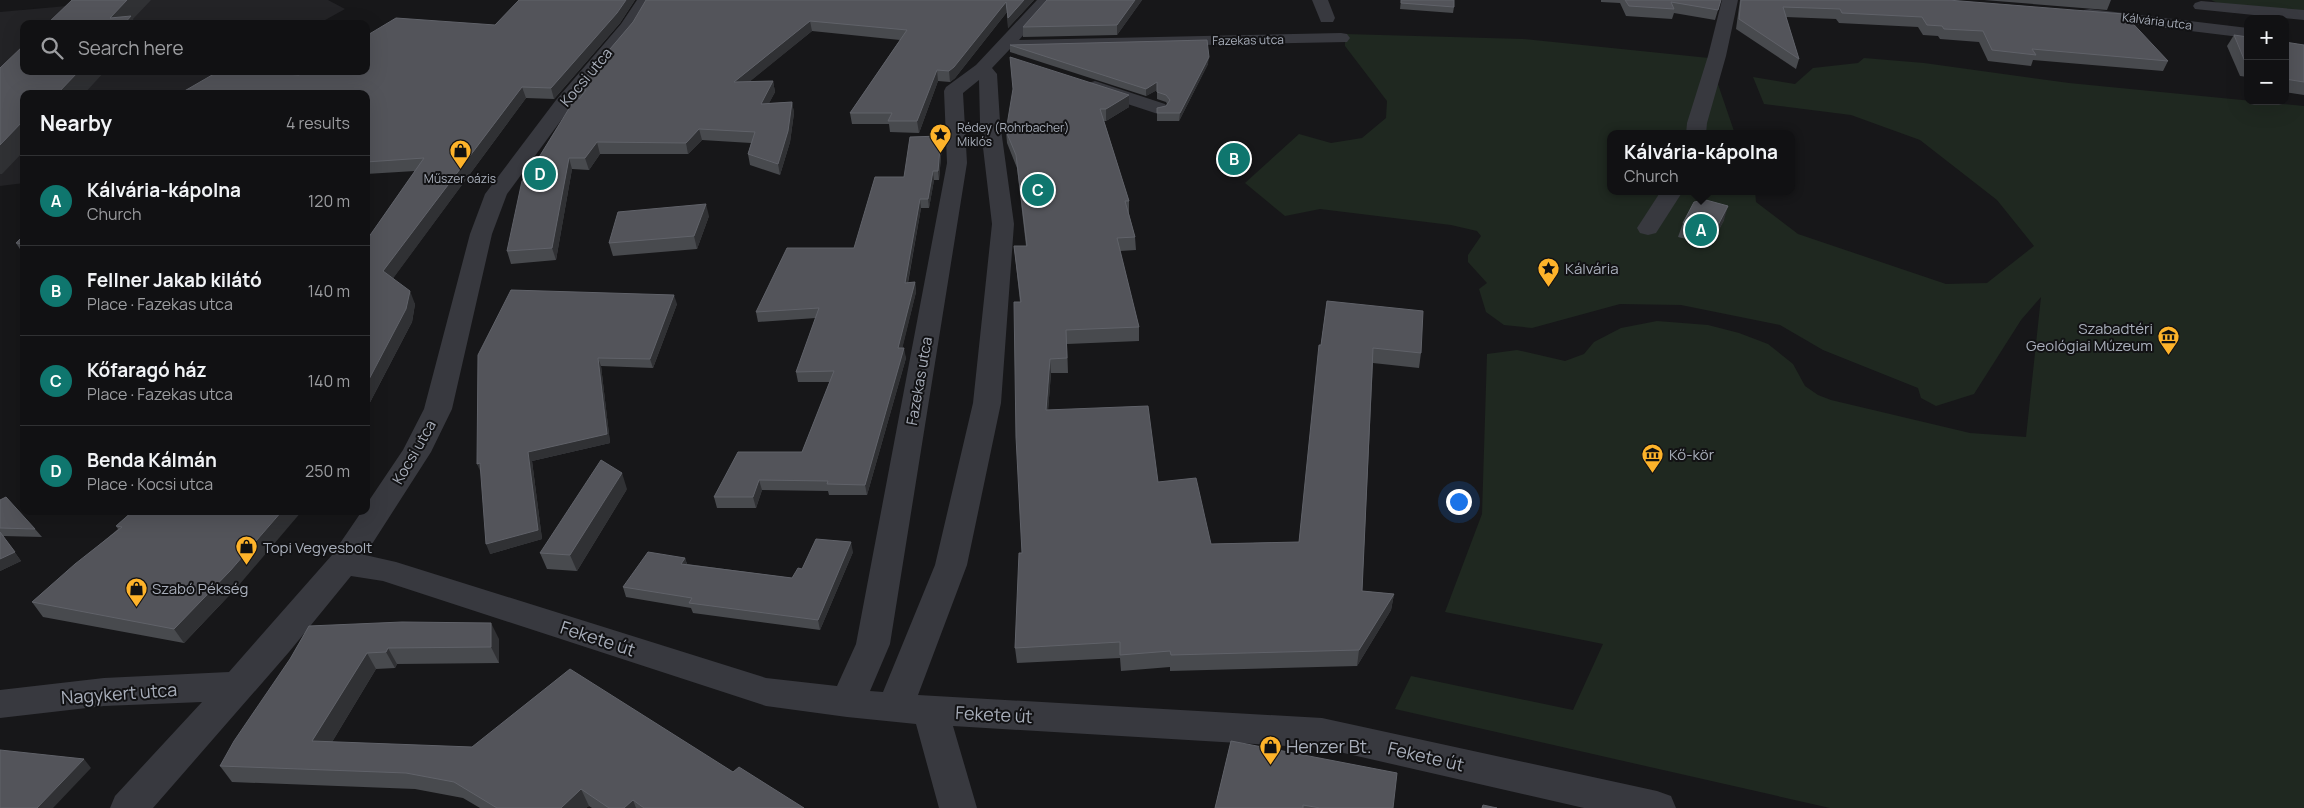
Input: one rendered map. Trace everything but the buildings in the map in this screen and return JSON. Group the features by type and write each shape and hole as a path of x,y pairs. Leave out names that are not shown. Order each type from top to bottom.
{"street":[{"name":"Kocsi utca","path":"129,808 277,643 343,563 417,452 438,410 481,234 496,194 563,104 628,27 645,0"},
{"name":"Fazekas utca","path":"847,703 873,644 953,189 957,162 953,91 1000,58 1046,0"},
{"path":"1320,0 1327,18"},
{"path":"1696,130 1730,0"},
{"name":"Kálvária utca","path":"2195,3 2304,15"},
{"name":"Kálvária utca","path":"2195,3 2244,31"},
{"name":"Kálvária utca","path":"2075,13 2244,32"},
{"name":"Kálvária utca","path":"2084,29 2123,35"},
{"name":"Fazekas utca","path":"1000,58 1340,38"},
{"path":"958,808 913,709 952,564 986,403 1003,224 990,122 988,74 1000,58"},
{"path":"1074,80 1158,108"},
{"path":"1648,228 1669,195"},
{"name":"Fekete út","path":"343,563 385,570 766,692 847,703 913,709 1322,733 1657,808"},
{"name":"Nagykert utca","path":"0,704 104,692 238,686"}],"shaded area":[{"path":"134,0 328,0 345,9 325,20 20,20 20,75 224,75 197,90 20,90 20,184 0,186 0,12"},
{"path":"2211,0 2304,0 2304,11 2220,4"},
{"path":"1345,34 1523,39 1709,58 1734,130 1607,130 1607,195 1755,195 1756,202 1798,234 1946,284 1987,283 2034,246 1997,200 1920,140 1851,115 1764,104 1753,77 1795,84 1813,68 1858,63 1864,58 1924,63 2069,83 2244,100 2244,105 2304,106 2304,808 1830,808 1395,709 1411,676 1573,710 1603,644 1445,612 1482,514 1487,354 1517,350 1565,361 1584,354 1594,342 1621,328 1657,321 1708,325 1739,333 1768,344 1793,364 1805,386 1818,395 1831,400 1970,433 2026,437 2041,297 2021,320 1974,394 1936,406 1921,398 1918,388 1823,350 1780,325 1681,305 1620,304 1532,328 1504,325 1486,312 1479,289 1487,283 1468,262 1468,255 1481,236 1477,231 1451,225 1320,209 1285,216 1245,183 1299,134 1331,143 1362,138 1386,118 1387,101 1345,46"}],"place":[{"name":"Rédey (Rohrbacher) Miklós","path":"941,153"},
{"name":"Fellner Jakab kilátó","path":"1234,159"},
{"name":"Műszer oázis","path":"460,170"},
{"name":"Benda Kálmán","path":"540,174"},
{"name":"Kőfaragó ház","path":"1038,190"},
{"name":"Kálvária-kápolna","path":"1701,230"},
{"name":"Kálvária","path":"1549,287"},
{"name":"Szabadtéri Geológiai Múzeum","path":"2169,356"},
{"name":"Kő-kör","path":"1653,473"},
{"name":"Topi Vegyesbolt","path":"247,566"},
{"name":"Szabó Pékség","path":"136,607"},
{"name":"Henzer Bt.","path":"1270,765"}]}
